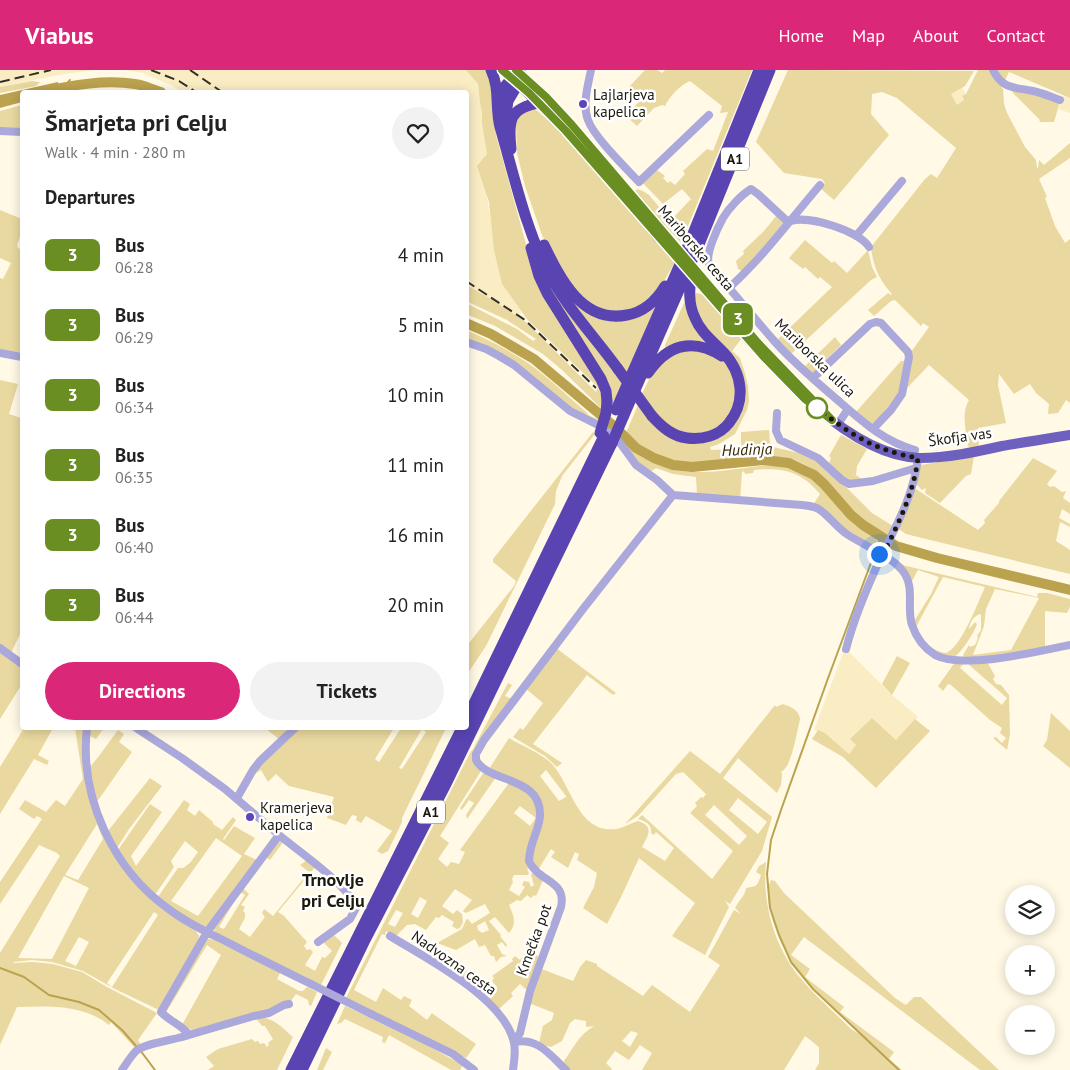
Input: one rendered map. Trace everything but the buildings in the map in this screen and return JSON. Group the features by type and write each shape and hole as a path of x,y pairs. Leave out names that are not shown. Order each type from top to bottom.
{"highway":[{"path":"491,70 497,88 498,118 513,173 529,224 548,272 559,291 652,416 668,431 685,438 705,438 727,426 738,409 741,399 739,379 733,365 695,320 689,298 693,246"},
{"name":"A1","path":"616,409 639,384 693,246 758,70"},
{"name":"A1","path":"302,1070 364,942 445,786 605,437 616,409 693,246 770,70"},
{"path":"498,103 503,88 517,77"},
{"path":"503,136 506,109 517,77"},
{"path":"513,173 510,142 512,119 517,110 539,103"},
{"path":"529,224 541,238 559,273 576,298 592,312 607,316 629,315 649,306 657,298 693,246"},
{"path":"529,224 526,229 539,276 546,293 601,379 616,409"},
{"path":"639,384 663,355 681,346 702,346 714,351 733,365"},
{"name":"A1","path":"469,714 605,437"},
{"name":"A1","path":"290,1070 461,730"}],"main road":[{"name":"Mariborska cesta","path":"502,70 517,77 546,97 572,125 661,236"},
{"name":"Mariborska cesta","path":"517,77 661,236 785,378 804,398 835,422"},
{"name":"Škofja vas","path":"835,422 867,443 916,459 955,456 1070,435"}],"street":[{"path":"591,70 586,92 588,120 611,151 639,182 709,115"},
{"path":"993,70 1007,86 1032,91 1060,100"},
{"path":"0,131 20,132"},
{"path":"856,236 902,181"},
{"path":"730,287 757,262 820,185"},
{"name":"Mariborska ulica","path":"791,221 786,220 751,189 723,218 708,252 707,260 776,342 813,378 872,429 899,445 916,459"},
{"path":"791,221 804,219 818,220 856,236 869,247"},
{"path":"813,378 870,324 882,323 908,352 909,357 902,394 891,410 872,429"},
{"path":"469,343 486,349 514,365 570,411 600,426 620,443 636,465 657,480 672,495 815,507 820,510 843,532 879,552 897,565 907,578 911,597 911,623 921,643 936,655 961,660 980,659 1003,657 1070,645"},
{"path":"0,353 20,357"},
{"path":"835,422 848,409"},
{"path":"778,413 776,431 780,440 826,463 842,480 849,484 874,481 916,459"},
{"path":"846,649 879,552 896,530 912,485 916,459"},
{"name":"Kmečka pot","path":"514,1042 520,1033 530,991 562,902 562,894 558,888 537,872 529,861 531,843 541,817 534,796 524,787 482,768 476,760 476,754 498,721 672,495"},
{"path":"0,648 20,663"},
{"path":"87,730 86,756 90,790 101,824 118,856 130,872 155,898 191,924 453,1054 474,1070"},
{"path":"139,730 237,798 328,874 354,901 356,908 350,919 318,942"},
{"path":"237,798 252,770 292,730"},
{"path":"189,1034 186,1030 168,1020 161,1012 207,932 279,835"},
{"name":"Nadvozna cesta","path":"390,936 453,975 486,999 498,1012 514,1042"},
{"path":"122,1070 139,1049 254,1016 264,1015 289,1004"},
{"path":"513,1070 514,1042 522,1041 535,1043 566,1070"}],"shaded area":[{"path":"0,70 93,70 0,87"},
{"path":"126,70 466,70 478,84 487,154 486,192 502,284 521,311 518,317 469,287 469,90 178,90 143,73"},
{"path":"466,70 489,70 496,135 529,255 599,380 603,410 543,354 495,326 469,315 469,305 517,329 533,341 536,339 507,320 469,302 469,287 527,323 596,392 598,387 527,319 502,284 494,250 489,202 477,166 487,154 478,84"},
{"path":"645,70 657,70 662,73 665,70 752,70 681,243 634,192 637,189 649,195 665,214 667,213 673,218 691,199 682,189 663,204 643,183 657,170 665,176 663,178 668,183 670,181 675,185 685,174 683,171 707,149 713,151 728,112 720,113 722,106 690,81 675,92 665,106 662,105 654,108 637,126 626,116 641,99 628,88"},
{"path":"788,70 974,71 965,86 951,94 957,105 964,100 962,96 966,94 978,70 991,70 1003,89 1007,113 1025,147 1036,160 1037,168 1039,160 1044,165 1070,143 1070,158 1039,179 1047,197 1045,198 1055,226 1065,243 1070,239 1070,403 1066,400 1058,413 1048,414 1049,404 1036,393 1030,384 1014,394 999,374 998,385 1006,423 978,428 979,447 971,448 968,446 965,422 965,411 969,400 929,365 906,387 911,352 929,327 923,323 921,326 895,300 891,301 874,316 868,310 888,293 892,294 877,272 871,247 925,179 931,174 937,178 956,148 897,98 882,92 872,94 871,114 889,135 834,200 820,188 825,183 822,179 784,173 756,142"},
{"path":"995,70 1070,70 1070,98 1009,72 1004,82"},
{"path":"32,81 40,82 36,86 0,93 0,87"},
{"path":"58,82 60,90 22,90"},
{"path":"962,87 966,94 962,97 964,101 957,106 950,94"},
{"path":"1014,90 1060,101 1054,122 1040,122 1012,92"},
{"path":"20,91 20,103 0,108 0,95"},
{"path":"1063,96 1070,98 1070,113 1058,109"},
{"path":"20,106 20,131 0,130 0,111"},
{"path":"535,109 581,154 675,262 655,297 639,308 608,313 579,295 551,253 542,235 525,186 517,153 516,122 523,110"},
{"path":"0,210 20,218 20,237 17,245 20,249 20,353 0,349 0,278 3,279 11,263 0,258"},
{"path":"777,215 785,223 742,271 738,269 736,261 744,254 743,251 764,231"},
{"path":"805,240 847,273 868,250 872,267 877,277 871,280 791,354 776,341 832,287 820,277 818,279 805,267 803,269 789,258"},
{"path":"543,274 623,383 614,401 612,401 585,348"},
{"path":"694,294 705,295 742,338 732,351 740,358 748,386 749,401 747,410 735,434 710,447 711,450 773,447 808,455 833,474 872,513 893,526 888,537 857,517 822,477 806,465 795,460 781,457 757,457 708,464 684,463 663,458 653,453 626,433 638,405 658,427 715,438 745,394 700,319"},
{"path":"574,302 599,317 656,305 627,373 574,305"},
{"path":"684,303 686,303 710,343 665,350 665,345"},
{"path":"469,331 498,345 528,363 558,387 588,415 601,421 600,424 576,412 515,364 469,341"},
{"path":"835,337 841,345 812,374 804,367"},
{"path":"692,348 722,359 729,367 735,380 737,398 724,423 711,431 694,434 677,431 663,422 642,394 651,375 665,357"},
{"path":"901,361 906,361 901,391 875,423 871,424 856,412"},
{"path":"0,380 18,384 9,414 20,418 20,634 11,653 0,647"},
{"path":"769,430 770,444 741,446 741,432"},
{"path":"593,432 595,434 562,476 556,491 555,504 486,646 469,672 469,643 516,581 493,562 493,559"},
{"path":"841,435 867,449 857,466 856,475 863,480 847,481 829,463 831,458 829,456"},
{"path":"623,440 653,461 680,471 709,472 770,465 794,469 810,477 824,489 850,520 877,540 875,548 865,543 813,505 820,494 806,480 791,472 764,469 754,470 753,473 745,474 744,471 742,472 740,500 697,495 696,477 673,474 656,468 650,472 637,462 622,443"},
{"path":"974,456 971,474 966,476 940,503 925,493 926,488 922,490 915,483 921,465"},
{"path":"1033,458 1057,471 1047,484 1050,487 1054,486 1062,492 1066,491 1063,498 1070,503 1070,514 1062,509 1059,518 1070,524 1070,527 1060,522 1056,541 1070,550 1070,574 906,534 897,528 913,489 916,489 978,530"},
{"path":"898,564 1037,597 1038,593 1047,593 1070,599 1070,607 1067,613 1045,611 1045,648 1004,656 965,659 963,655 969,645 970,647 975,645 981,630 980,614 971,622 969,629 975,622 977,624 963,648 952,658 945,658 932,652 927,647 918,635 913,623 939,577 918,570 911,583","holes":["943,577 985,587 963,634 952,649 946,653 936,650 927,644 920,637 916,627","995,589 1039,598 1011,650 973,655 984,626 986,609"]},
{"path":"556,648 616,693 613,695 587,675 533,744 562,763 557,767 545,756 513,737 520,728 523,730 543,703 525,688"},
{"path":"845,648 892,695 918,717 896,740 872,718 851,739 856,745 849,754 825,733 814,730"},
{"path":"0,650 20,665 20,687 0,719"},
{"path":"897,656 910,663 892,695 882,684"},
{"path":"986,660 995,676 993,679 996,684 1001,685 1009,695 1010,734 1007,750 993,738 996,737 1002,743 1006,738 1000,733 1002,728 990,720 951,685 948,684 943,691 938,686 956,661","holes":["967,663 1007,698 1002,705 960,668 962,665"]},
{"path":"508,683 512,685 505,696 512,699 476,747 481,771 440,836 449,843 438,859 447,867 451,862 459,864 465,852 460,850 509,783 530,794 538,809 530,867 527,869 529,873 528,875 514,875 509,890 519,896 525,887 522,885 524,881 529,882 531,887 534,885 532,873 544,878 536,896 534,895 531,898 527,895 521,901 517,900 509,905 514,920 512,930 509,933 495,917 489,921 507,945 506,947 502,942 497,945 502,954 507,956 501,957 496,962 494,956 491,956 485,945 479,947 475,939 456,950 437,943 462,929 466,920 468,919 472,924 490,913 485,904 466,913 463,911 472,900 455,889 442,906 453,914 457,910 462,914 463,922 460,928 457,929 452,926 454,922 442,915 439,918 436,917 426,930 415,924 407,925 395,937 386,931 385,935 382,934 354,990 376,1002 383,988 401,1000 404,996 412,1000 409,1006 427,1020 432,1013 476,1044 466,1058 346,998","holes":["520,806 536,818 530,826 514,813","420,897 427,901 418,918 411,914","396,910 403,913 395,927 388,924","485,921 489,930 482,933 478,930 477,926"]},
{"path":"783,704 792,708 798,713 800,719 791,756 785,769 781,772 781,785 777,793 738,758 723,778 772,817 762,851 730,904 725,901 729,907 705,955 672,936 695,903 639,858 607,924 583,908 594,887 597,873 577,860 579,854 575,852 568,868 551,857 555,852 551,849 538,870 531,860 539,825 535,795 489,769 509,738 537,753 552,764 559,773 577,807 593,824 603,829 616,829 638,821 643,823 647,826 649,832 642,847 665,861 674,848 656,832 654,835 651,833 651,828 648,824 638,819 642,815 712,879 733,851 690,813 697,806 695,803 706,794 683,772 676,774 638,816 625,824 690,751 720,774 775,705 776,707","holes":["546,770 566,796 559,801 540,776","738,798 767,822 758,834 729,810","714,805 747,836 739,845 705,815"]},
{"path":"1051,713 1070,731 1070,768 1043,746 1047,740"},
{"path":"872,718 896,740 915,719 930,731 876,788 843,757 812,739 818,730 825,733 849,754 856,745 850,739"},
{"path":"23,730 52,730 38,755 49,761 47,765 34,759 0,814 0,767"},
{"path":"75,730 84,730 93,807 143,891 157,905 196,931 199,936 198,942 159,1010 115,989 83,971 52,962 32,960 13,962 53,964 82,972 157,1013 138,1040 141,1045 135,1048 111,1022 109,1025 99,1018 77,1010 41,1006 17,1007 0,1045 0,953 60,856 39,845 0,904 0,882 42,819 37,816 34,819 19,809 25,800 46,812 56,800 65,806 83,779","holes":["97,824 103,839 78,880 65,875","64,876 89,888 52,959 18,958","154,912 158,915 112,987 107,983","79,937 89,942 76,966 65,961"]},
{"path":"90,730 103,730 96,739 90,736"},
{"path":"118,730 124,734 119,742 132,752 96,801 90,767"},
{"path":"268,730 291,730 280,740"},
{"path":"295,730 393,730 375,759 379,762 400,730 421,730 399,768 402,769 426,732 423,730 445,730 388,851 382,854 377,851 392,831 366,816 361,823 356,820 357,816 352,815 346,825 327,818 334,797 289,786 276,774 268,782 261,770 253,775 254,771"},
{"path":"484,772 488,772 509,783 496,777 467,819 466,815 474,803 469,800 462,810 460,808"},
{"path":"150,778 162,786 117,848 108,831"},
{"path":"184,800 190,804 187,810 195,816 199,810 222,830 233,817 236,820 224,840 234,826 255,838 244,854 257,860 206,928 193,922 158,897 178,868 183,868 190,863 198,852 185,841 171,861 174,867 154,894 140,880 118,850 150,804 162,812 131,856 136,866","holes":["216,838 242,856 198,916 171,901"]},
{"path":"280,838 284,841 270,860 266,857 243,888 249,894 241,905 245,907 243,911 245,918 239,929 250,937 265,917 262,913 264,909 273,916 309,872 300,865 307,860 316,866 278,912 284,916 307,942 304,946 307,950 310,949 313,952 305,965 315,971 322,957 325,958 332,951 322,941 332,933 342,943 321,985 215,933 214,929 219,918 275,841","holes":["240,892 245,895 224,929 219,927"]},
{"path":"766,862 765,877 768,906 781,949 797,974 851,1029 859,1034 807,982 787,954 770,909 768,894 771,880 775,881 784,893 895,998 906,1005 914,997 921,997 999,1070 980,1070 804,937 791,955 810,969 805,977 844,1007 840,1012 894,1052 889,1059 902,1070 815,1070 819,1063 819,1047 805,1036 784,1070 642,1070 652,1053 640,1045 629,1060 615,1051 606,1063 611,1070 569,1070 565,1066 564,1061 580,1038 594,1026 586,1027 586,1021 575,1019 570,1023 562,1041 551,1047 543,1047 539,1043 543,1026 552,1020 554,1013 529,1003 539,968 573,981 586,960 597,964 597,966 643,996 652,985 690,1012 720,965 708,957 734,910 741,914 735,908 746,888 755,886 758,883 761,875 756,872 759,866","holes":["631,1031 638,1033 630,1047 622,1041"]},
{"path":"207,938 279,972 277,979 299,991 303,991 307,987 317,992 311,1006 308,1000 296,994 290,1002 270,1011 194,1031 182,1025 221,955 207,945 165,1014 165,1008"},
{"path":"528,950 538,956 539,959 528,991 520,984 511,993 513,996 499,1009 489,998 490,993 497,987 492,981 494,978 492,976 513,961 512,959 515,956 520,960"},
{"path":"456,968 472,974 473,985 454,973"},
{"path":"345,1006 463,1065 460,1070 451,1070 389,1035 385,1043 382,1042 383,1037 345,1019 337,1024"},
{"path":"255,1017 272,1020 293,1037 277,1070 208,1070 214,1066 206,1057 218,1049 252,1039 260,1044 264,1043 267,1047 269,1045 268,1043 273,1039 265,1026 262,1026"},
{"path":"326,1048 332,1052 323,1070 317,1070"}],"waterway":[{"name":"Hudinja","path":"64,87 70,80"},
{"name":"Hudinja","path":"51,90 111,82 138,85 154,90"},
{"name":"Hudinja","path":"469,324 491,334 534,359 615,427 636,448 654,458 673,465 692,467 764,460 789,463 814,475 851,515 896,546 937,558 1070,590"},
{"path":"877,548 880,537"},
{"path":"875,552 781,810 771,840 767,874 770,908 791,962 813,989 899,1070"},
{"path":"0,968 24,977 49,995 79,1002 99,1010 122,1030 137,1047"},
{"path":"140,1050 155,1070"}],"railway":[{"path":"0,82 51,70"},
{"path":"151,70 179,81 193,90"},
{"path":"190,70 219,90"},
{"path":"469,283 525,320 596,388"}],"bus line":[{"name":"3","path":"502,70 529,93 566,131 765,358 804,398 832,420 758,343 572,125 535,86 516,70"}],"place":[{"name":"Lajlarjeva kapelica","path":"583,104"},
{"name":"Kramerjeva kapelica","path":"250,817"}],"district":[{"name":"Trnovlje pri Celju","path":"333,890"}],"route":[{"path":"817,408 867,443 899,455 918,458 912,485 896,530 882,556 879,554"}]}
